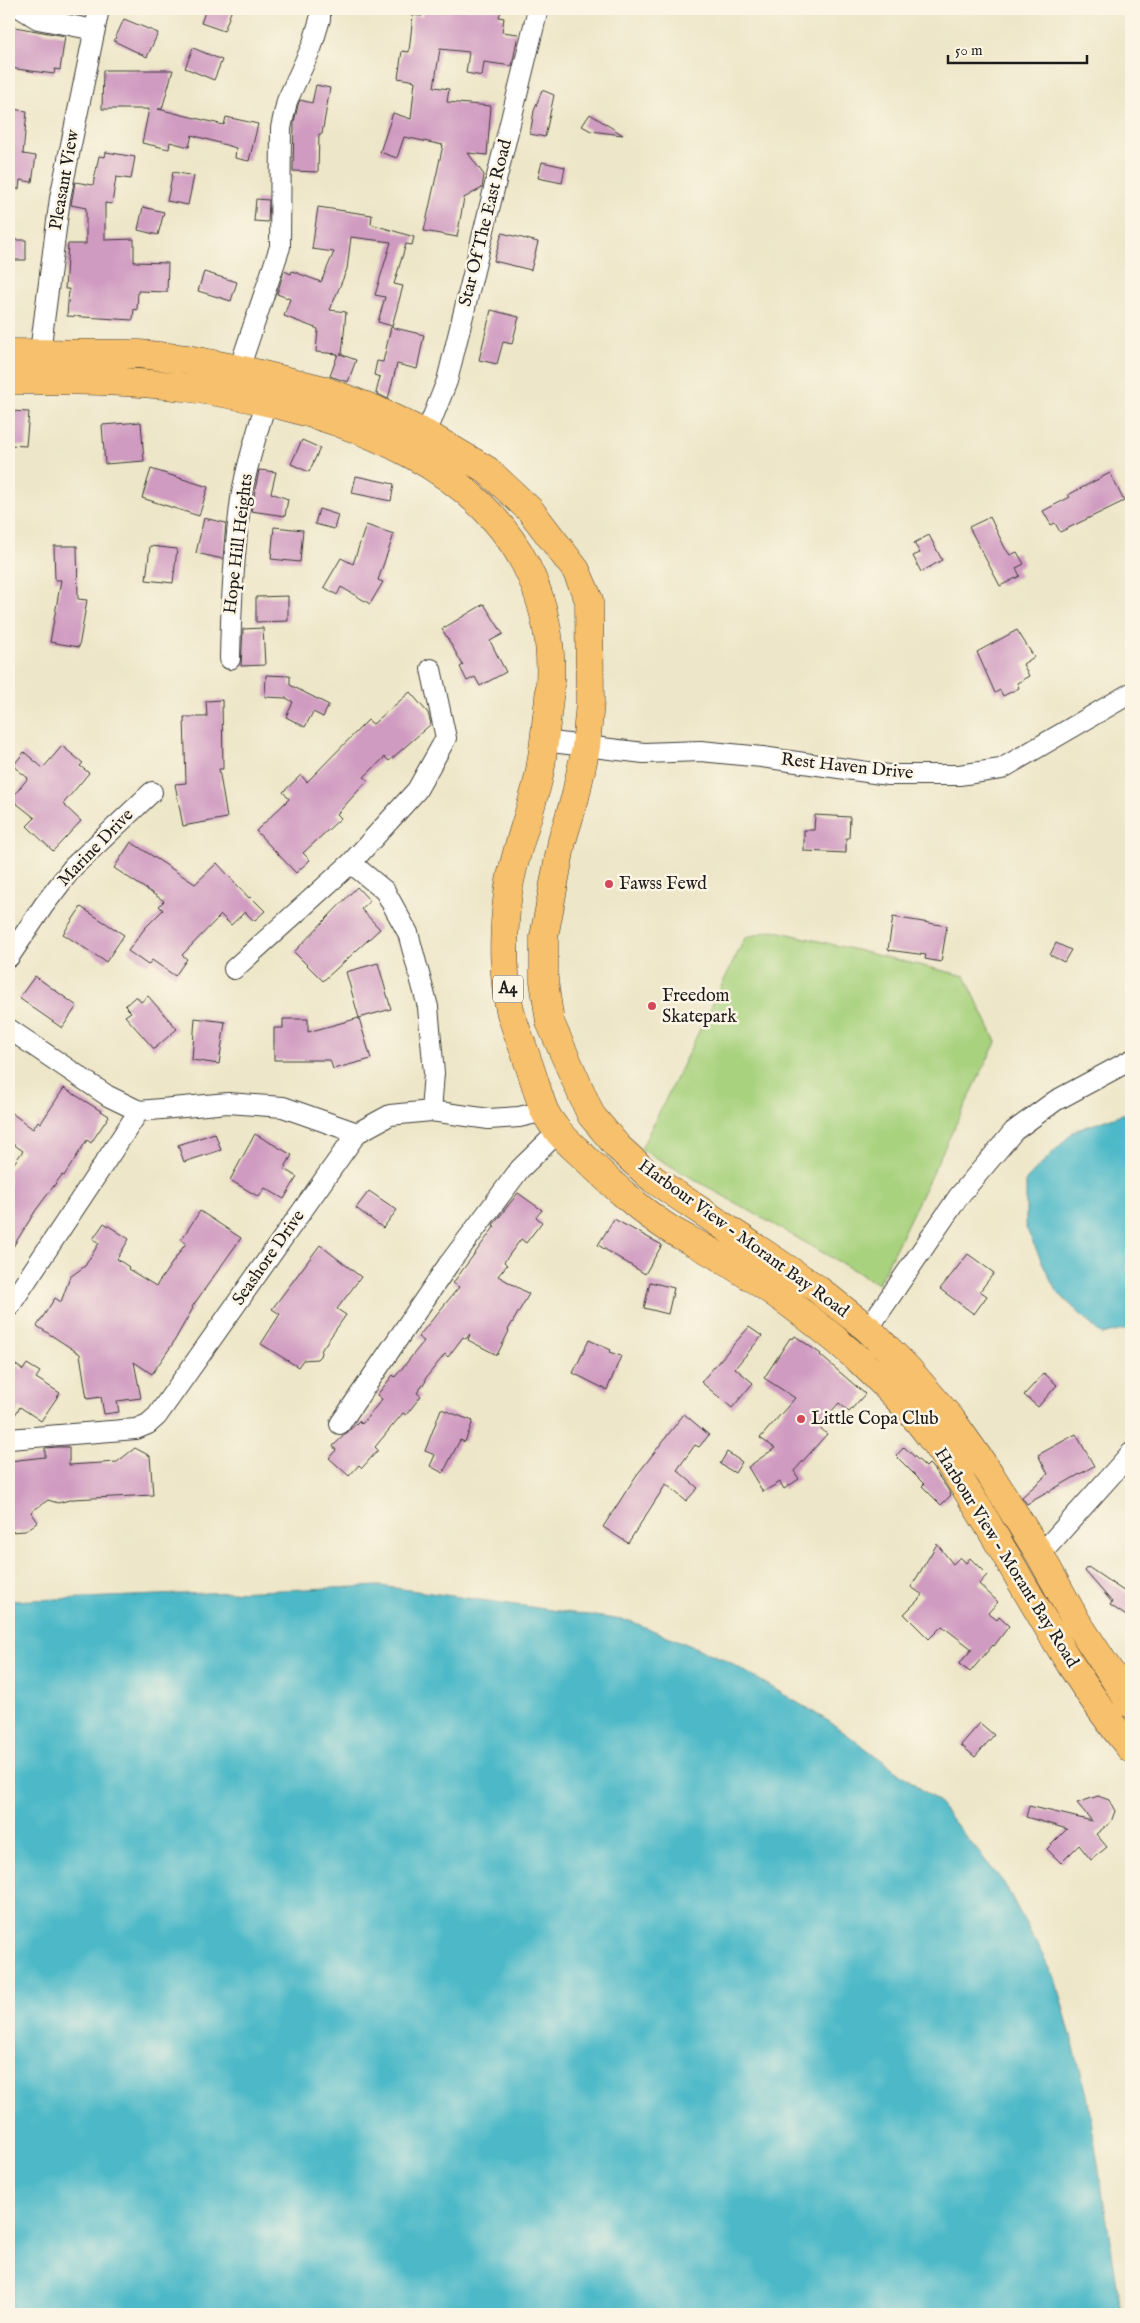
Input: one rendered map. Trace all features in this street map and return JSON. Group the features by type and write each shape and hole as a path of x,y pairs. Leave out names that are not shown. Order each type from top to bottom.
{"highway":[{"name":"Harbour View - Morant Bay Road","path":"9,353 139,354 187,359 239,369 321,389 374,409 426,434 487,470 530,510 576,570 588,600 590,702 586,747 575,798 562,841 544,937 544,981 550,1022 591,1115 618,1147 653,1178 816,1288 868,1329 906,1368 950,1419 990,1474 1040,1555 1076,1622 1131,1704"},
{"name":"Harbour View - Morant Bay Road","path":"9,380 80,381 168,386 294,408 372,435 421,460 454,481 484,506 514,545 534,583 547,625 550,668 548,713 536,791 521,834 508,896 505,964 510,1010 551,1122 632,1202 669,1229 719,1257 792,1306 854,1355 893,1392 933,1440 981,1513 1071,1666 1109,1723 1131,1749"}],"street":[{"path":"22,9 38,19 95,30"},
{"name":"Pleasant View","path":"40,352 60,198 99,9"},
{"path":"239,369 280,247 281,128 287,101 312,46 320,19 320,9"},
{"name":"Star Of The East Road","path":"426,434 447,381 538,9"},
{"name":"Hope Hill Heights","path":"230,659 231,598 242,497 251,454 266,402"},
{"path":"234,969 351,864 416,790 446,738 431,669"},
{"name":"Rest Haven Drive","path":"543,741 644,753 701,751 762,757 888,775 959,775 1001,769 1131,693"},
{"name":"Marine Drive","path":"9,957 44,905 73,867 152,792"},
{"path":"351,864 386,891 408,933 428,1007 434,1073 431,1111"},
{"path":"9,1029 108,1096 139,1111 228,1103 283,1107 357,1133"},
{"path":"868,1329 959,1196 1014,1131 1055,1101 1131,1060"},
{"path":"9,1307 139,1111"},
{"name":"Seashore Drive","path":"9,1439 136,1429 148,1424 157,1416 357,1133 390,1115 431,1111 489,1120 519,1117 551,1122"},
{"path":"340,1424 417,1308 520,1169 551,1122"},
{"path":"1040,1555 1131,1453"}],"green space":[{"path":"772,930 965,976 996,1042 878,1284 641,1149 745,938"}],"water":[{"path":"1131,1111 1131,1328 1102,1335 1056,1291 1026,1228 1026,1180 1074,1131"},
{"path":"381,1586 630,1621 726,1660 830,1722 936,1800 1004,1883 1055,1978 1087,2094 1120,2304 1124,2314 9,2314 9,1601"}],"building":[{"path":"206,9 232,9 224,31 201,23"},
{"path":"423,9 502,9 499,17 504,18 502,32 518,34 512,66 484,62 482,76 466,73 469,52 440,49 434,87 449,89 447,102 491,106 487,155 468,153 484,175 482,188 464,198 457,237 424,231 443,145 404,137 397,158 380,152 393,113 411,119 415,81 398,78 402,51 409,52 413,15 422,16"},
{"path":"124,19 158,33 147,57 114,41"},
{"path":"9,26 65,36 60,70 55,69 54,74 9,68"},
{"path":"193,48 222,60 214,80 185,68"},
{"path":"103,70 173,70 162,109 158,109 224,125 226,117 258,124 249,161 235,158 236,148 192,135 189,147 170,142 169,149 142,143 149,109 102,109"},
{"path":"316,85 330,88 322,134 319,134 318,172 293,171 294,122 298,105 300,100 312,103"},
{"path":"542,90 554,95 545,137 530,134 534,111"},
{"path":"11,109 27,111 23,154 36,156 32,182 20,180 19,189 9,188 9,119"},
{"path":"590,114 623,135 591,131 582,126"},
{"path":"106,152 135,157 131,179 116,177 112,204 105,203 105,240 134,239 134,262 168,263 167,292 138,291 137,310 134,309 133,320 67,316 69,289 65,289 68,244 86,244 86,208 71,205 75,182 93,185 99,156 105,157"},
{"path":"542,162 565,167 562,183 538,178"},
{"path":"173,172 194,176 188,205 167,201"},
{"path":"256,199 269,200 268,222 254,221"},
{"path":"143,207 164,212 158,235 138,230"},
{"path":"318,207 372,215 371,224 414,237 412,245 406,244 394,284 403,286 392,326 378,322 385,297 375,295 391,242 351,237 347,269 330,310 346,312 342,354 340,354 356,360 348,382 330,376 338,354 316,352 318,329 284,316 290,299 277,294 284,271 291,274 292,271 321,282 334,252 312,249"},
{"path":"502,233 538,242 531,270 494,261"},
{"path":"9,240 26,240 26,260 9,260"},
{"path":"204,272 237,282 231,301 198,291"},
{"path":"491,310 519,317 512,344 503,342 497,364 479,360"},
{"path":"391,327 424,335 417,369 397,364 388,399 376,393 380,377 374,375 377,361 383,362"},
{"path":"9,411 29,412 26,446 9,445"},
{"path":"141,422 144,461 105,464 102,425"},
{"path":"302,440 320,448 309,472 291,464"},
{"path":"151,469 208,487 199,516 142,498"},
{"path":"259,470 276,472 271,493 288,499 285,516 251,511"},
{"path":"1110,473 1124,501 1060,532 1055,523 1051,525 1043,511 1070,497 1068,495"},
{"path":"356,476 394,484 391,501 352,493"},
{"path":"319,509 338,515 334,529 315,524"},
{"path":"990,517 1010,555 1017,552 1024,564 1016,568 1020,576 1000,586 969,527"},
{"path":"204,518 226,523 223,559 196,553"},
{"path":"366,525 394,534 378,580 383,582 370,604 341,587 337,595 324,587 341,558 353,564"},
{"path":"274,527 303,530 300,562 271,559"},
{"path":"929,535 942,560 921,572 913,556 920,553 914,543"},
{"path":"54,546 77,546 78,599 87,600 79,647 50,642 61,580 55,580"},
{"path":"150,546 177,549 173,583 146,580"},
{"path":"288,596 288,621 256,622 256,597"},
{"path":"484,604 503,634 490,641 506,672 480,686 475,677 467,681 460,667 463,665 442,629"},
{"path":"263,628 265,665 241,666 243,629"},
{"path":"1017,630 1034,657 1023,664 1029,676 1017,683 1019,688 1003,696 1000,690 995,693 977,652"},
{"path":"266,675 290,676 290,685 329,705 323,717 313,712 305,727 286,717 293,702 286,698 265,697"},
{"path":"410,692 428,713 431,724 389,761 385,757 364,777 368,780 337,814 341,818 303,853 310,860 296,873 256,831 289,799 283,792 301,775 307,782 368,720 373,724"},
{"path":"222,700 223,769 219,769 227,818 183,826 175,784 186,783 184,717 207,717 206,701"},
{"path":"62,746 83,763 80,766 89,773 63,804 81,821 53,851 27,826 35,818 11,799 28,778 13,766 24,752 43,768"},
{"path":"815,815 850,817 849,838 846,838 846,853 804,851 804,830 814,830"},
{"path":"131,842 195,884 217,863 249,898 251,897 265,911 254,921 245,912 231,925 221,915 182,955 187,959 175,976 152,960 148,965 128,951 145,928 163,910 159,906 164,901 114,868"},
{"path":"357,887 370,901 361,909 380,929 323,981 294,952"},
{"path":"81,907 124,935 106,962 63,934"},
{"path":"893,917 947,926 941,962 925,959 926,955 888,950"},
{"path":"1056,943 1071,950 1064,962 1050,955"},
{"path":"378,963 391,1009 359,1018 346,972"},
{"path":"35,976 77,1006 62,1028 19,998"},
{"path":"136,996 141,1002 148,996 177,1029 154,1049 125,1016 131,1012 125,1006"},
{"path":"195,1018 225,1022 219,1064 192,1060"},
{"path":"359,1018 371,1059 333,1069 330,1060 274,1060 274,1028 283,1028 283,1019 308,1019 308,1032"},
{"path":"64,1088 109,1116 91,1143 87,1140 64,1176 62,1175 36,1210 9,1253 9,1170 23,1151 9,1141 9,1111 33,1129 38,1121 41,1123"},
{"path":"215,1133 221,1150 184,1162 178,1145"},
{"path":"255,1134 292,1155 284,1169 297,1177 284,1199 265,1188 259,1197 230,1180"},
{"path":"369,1191 397,1210 383,1228 356,1208"},
{"path":"518,1193 542,1210 536,1217 542,1222 526,1243 521,1239 504,1262 507,1265 498,1276 529,1294 508,1330 497,1355 468,1340 470,1334 466,1339 463,1337 448,1357 445,1354 425,1379 426,1381 417,1393 421,1396 406,1415 403,1413 375,1447 378,1450 362,1468 359,1465 349,1476 329,1458 336,1450 333,1446 359,1421 362,1424 382,1399 377,1395 393,1375 395,1377 424,1341 418,1337 459,1287 453,1283 495,1226 493,1225"},
{"path":"200,1211 241,1238 192,1307 172,1345 152,1374 134,1362 141,1398 117,1401 119,1412 104,1414 101,1397 87,1399 80,1354 37,1326 55,1298 61,1302 70,1277 85,1266 99,1243 93,1239 104,1223 129,1239 117,1259 129,1267 128,1269 156,1286 186,1243 181,1240"},
{"path":"614,1219 662,1245 645,1274 598,1245"},
{"path":"320,1245 361,1277 337,1309 346,1315 322,1349 320,1356 317,1359 303,1360 298,1367 261,1344 280,1314 272,1309"},
{"path":"968,1254 994,1273 980,1291 987,1296 974,1314 940,1289"},
{"path":"650,1282 674,1288 668,1314 644,1308"},
{"path":"749,1327 762,1336 735,1368 753,1383 732,1408 701,1382"},
{"path":"795,1336 821,1354 865,1394 849,1412 839,1403 818,1426 827,1434 794,1471 799,1479 784,1489 780,1482 763,1492 748,1467 775,1448 760,1438 795,1398 764,1378 790,1338 793,1339"},
{"path":"589,1340 611,1350 609,1352 621,1356 607,1390 573,1373"},
{"path":"9,1360 23,1370 27,1364 40,1372 36,1378 60,1393 41,1421 20,1407 9,1424"},
{"path":"1044,1373 1057,1385 1038,1407 1024,1395"},
{"path":"441,1409 473,1421 465,1442 460,1440 443,1473 430,1466 435,1455 425,1451"},
{"path":"684,1414 709,1435 699,1447 695,1445 677,1470 698,1488 686,1501 666,1484 628,1543 603,1527 636,1476"},
{"path":"1076,1434 1094,1466 1027,1504 1022,1497 1048,1474 1038,1455"},
{"path":"69,1447 69,1465 117,1462 135,1448 150,1456 153,1495 73,1499 58,1503 48,1500 31,1512 38,1522 25,1531 9,1532 9,1461 45,1457 45,1448"},
{"path":"904,1447 926,1467 929,1464 947,1488 951,1495 941,1505 922,1486 924,1484 896,1456"},
{"path":"727,1452 742,1462 735,1473 720,1464"},
{"path":"937,1544 953,1564 960,1557 966,1563 970,1558 987,1575 979,1584 998,1602 988,1613 997,1620 999,1617 1009,1626 970,1672 959,1664 972,1649 942,1626 929,1639 904,1614 923,1595 911,1587"},
{"path":"1088,1567 1131,1596 1131,1619 1110,1605 1112,1602 1085,1571"},
{"path":"980,1723 994,1735 975,1757 961,1745"},
{"path":"1098,1796 1109,1800 1115,1811 1111,1822 1096,1834 1107,1847 1091,1860 1079,1845 1061,1863 1047,1849 1067,1829 1026,1817 1029,1806 1092,1821 1077,1803"}],"place":[{"name":"Fawss Fewd","path":"609,884"},
{"name":"Freedom Skatepark","path":"652,1006"},
{"name":"Little Copa Club","path":"801,1419"}]}
